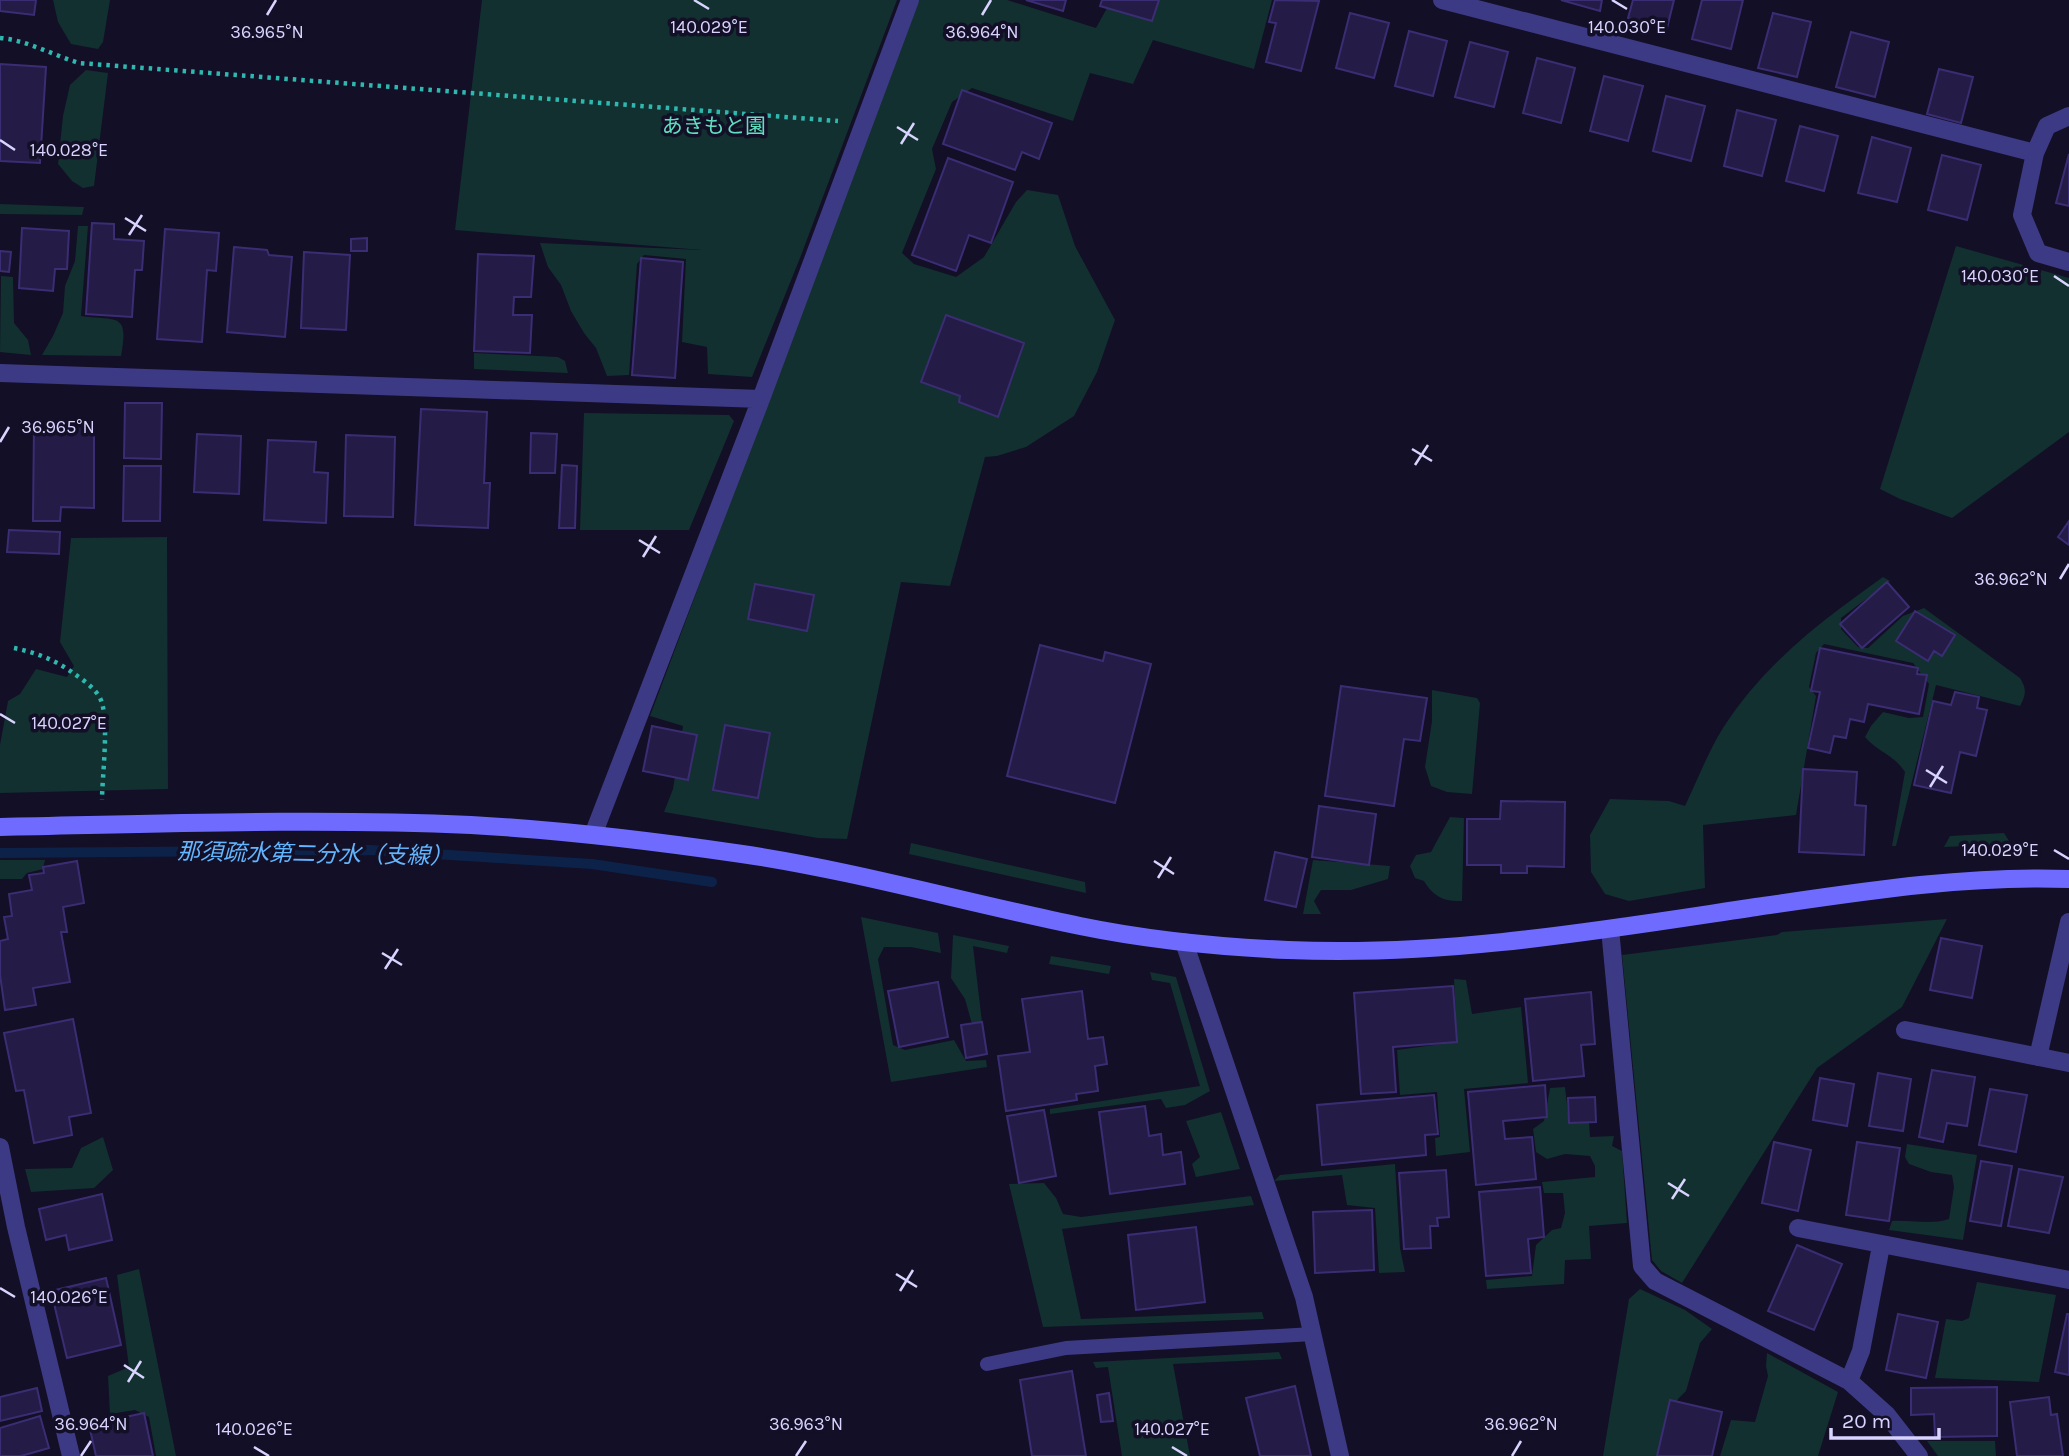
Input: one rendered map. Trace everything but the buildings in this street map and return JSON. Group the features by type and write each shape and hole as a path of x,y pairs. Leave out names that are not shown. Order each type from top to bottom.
{"street":[{"path":"593,835 761,399 910,0"},
{"path":"1442,0 2035,153"},
{"path":"2069,116 2047,126 2035,153 2022,215 2038,253 2069,262"},
{"path":"0,373 761,399"},
{"path":"0,827 327,823 459,825 593,835 757,856 1084,927 1184,942 1286,950 1451,947 1611,929 1842,894 1947,883 2069,879"},
{"path":"2038,1057 2069,922"},
{"path":"1611,929 1642,1266 1655,1281 1849,1381 1887,1415 1919,1456"},
{"path":"1184,942 1301,1287 1340,1456"},
{"path":"1905,1030 2069,1063"},
{"path":"0,1147 16,1227 71,1456"},
{"path":"1798,1228 2069,1280"},
{"path":"1849,1381 1861,1351 1881,1246"}],"lane":[{"path":"987,1364 1066,1348 1313,1334"}],"path":[{"path":"0,38 14,39 79,63 864,123"},
{"path":"13,648 26,650 62,665 89,684 101,699 105,718 101,825"}],"green space":[{"path":"53,0 110,0 103,42 98,49 71,44 58,22"},
{"name":"あきもと園","path":"482,0 897,0 752,377 708,374 707,347 682,342 686,259 644,255 637,264 629,375 607,376 596,348 584,333 571,311 561,285 548,267 540,243 702,250 455,230"},
{"path":"919,0 1007,0 1096,28 1107,8 1152,21 1158,0 1272,0 1254,69 1153,40 1133,84 1090,73 1073,121 972,88 952,102 932,149 936,169 902,253 914,264 956,277 984,257 1016,202 1027,190 1058,195 1075,246 1115,320 1097,372 1074,416 1026,447 985,457 950,586 901,582 847,839 818,838 664,812 673,789 683,726 650,716"},
{"path":"86,70 108,73 94,186 83,188 72,181 58,164 63,116 70,85"},
{"path":"0,204 84,207 82,215 0,214"},
{"path":"78,226 88,226 81,316 112,319 122,325 121,356 42,355 63,313 65,286 75,261"},
{"path":"1956,246 2069,278 2069,432 1952,518 1880,489"},
{"path":"1,276 13,277 14,323 28,340 31,355 0,352"},
{"path":"474,353 558,357 565,361 568,373 474,369"},
{"path":"584,413 729,415 734,421 689,530 580,530"},
{"path":"167,537 168,789 0,793 0,745 8,701 20,694 36,669 67,677 74,666 60,642 71,538"},
{"path":"1883,577 1890,581 1841,618 1841,629 1858,647 1868,648 1903,616 1924,608 2020,678 2025,692 2020,706 1936,685 1896,846 1892,846 1905,772 1896,761 1865,737 1883,712 1909,718 1923,717 1929,684 1913,663 1824,644 1816,653 1809,687 1816,696 1796,815 1703,825 1705,888 1629,901 1605,894 1591,872 1590,835 1610,799 1669,801 1685,806 1723,728 1757,683 1816,627"},
{"path":"1432,690 1477,698 1480,703 1472,794 1447,792 1431,786 1425,767 1432,721"},
{"path":"1450,817 1464,818 1462,901 1450,901 1435,895 1424,881 1415,878 1410,866 1416,855 1431,852"},
{"path":"2004,833 2011,844 1944,847 1950,836"},
{"path":"911,843 1085,882 1086,893 909,854"},
{"path":"0,860 45,860 43,869 27,873 22,879 0,879"},
{"path":"1313,860 1390,866 1388,879 1351,890 1321,890 1314,901 1321,914 1303,914"},
{"path":"861,917 938,933 941,953 911,947 884,947 878,959 893,1045 905,1050 954,1040 966,1061 986,1060 987,1067 891,1082"},
{"path":"1947,919 1902,1007 1817,1068 1682,1283 1661,1271 1652,1260 1622,955 1777,935 1782,932"},
{"path":"953,935 1009,946 1007,953 973,946 982,1022 972,1024 965,999 951,978"},
{"path":"1051,956 1111,966 1109,974 1049,964"},
{"path":"1150,972 1176,977 1210,1091 1185,1105 1166,1108 1161,1099 1050,1114 1050,1109 1200,1086 1170,983 1152,980"},
{"path":"1454,979 1466,980 1472,1014 1521,1007 1528,1083 1464,1089 1470,1152 1436,1156 1435,1138 1440,1137 1437,1092 1400,1095 1397,1050 1457,1042"},
{"path":"1565,1087 1569,1123 1589,1122 1590,1137 1614,1136 1612,1146 1622,1151 1627,1223 1589,1226 1591,1259 1565,1260 1564,1284 1487,1289 1486,1280 1532,1276 1536,1245 1552,1230 1561,1228 1565,1213 1563,1193 1544,1193 1542,1182 1595,1177 1595,1166 1590,1156 1565,1154 1547,1159 1536,1152 1533,1129 1544,1121 1550,1088"},
{"path":"1221,1112 1240,1169 1196,1177 1192,1164 1200,1157 1186,1121"},
{"path":"103,1137 113,1170 94,1188 31,1192 25,1169 72,1168 81,1148"},
{"path":"1907,1144 1977,1155 1963,1240 1889,1230 1892,1221 1928,1222 1949,1219 1954,1187 1952,1175 1931,1172 1909,1164 1905,1157"},
{"path":"1395,1164 1400,1248 1405,1272 1379,1273 1375,1208 1347,1205 1342,1175 1274,1181 1280,1175"},
{"path":"1044,1183 1056,1198 1063,1214 1081,1217 1251,1196 1254,1205 1062,1229 1081,1319 1262,1312 1264,1319 1043,1327 1009,1184"},
{"path":"139,1269 176,1456 156,1456 149,1417 135,1410 110,1414 108,1376 129,1367 117,1275"},
{"path":"1977,1282 2056,1295 2039,1382 1935,1378 1946,1319 1962,1321 1969,1318"},
{"path":"1640,1289 1685,1310 1712,1329 1700,1343 1686,1391 1678,1399 1662,1456 1603,1456 1629,1299"},
{"path":"1279,1352 1282,1359 1173,1364 1190,1456 1122,1456 1108,1367 1096,1368 1093,1362"},
{"path":"1767,1353 1838,1392 1818,1456 1720,1456 1731,1420 1755,1422 1768,1376"},
{"path":"1927,1441 1995,1441 1996,1456 1938,1456"}],"waterway":[{"name":"那須疏水第二分水（支線）","path":"0,853 370,850 592,864 712,882"}]}
